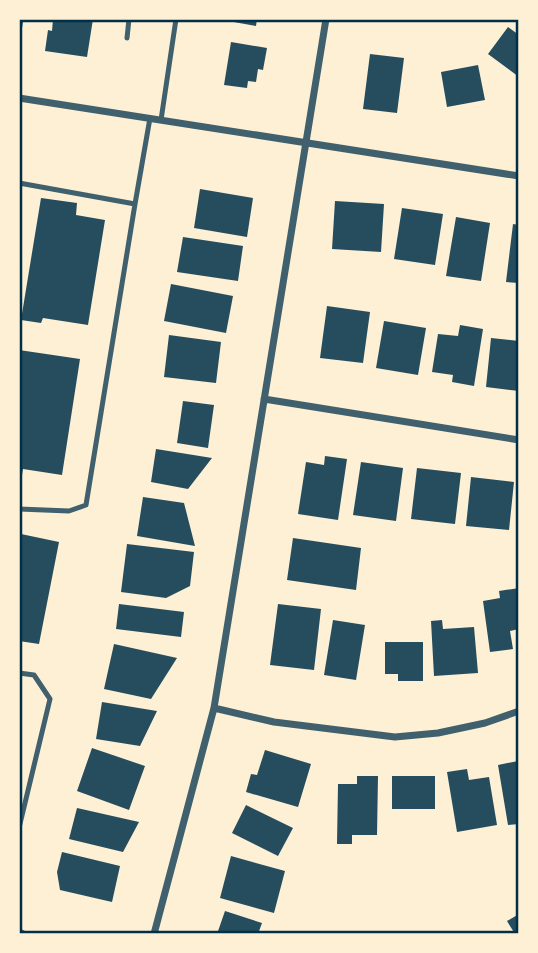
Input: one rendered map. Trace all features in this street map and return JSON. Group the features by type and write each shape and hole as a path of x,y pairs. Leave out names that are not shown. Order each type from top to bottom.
{"street":[{"path":"154,934 214,708 326,19"},
{"path":"19,98 519,176"},
{"path":"264,399 519,440"},
{"path":"214,708 274,722 396,737 438,733 485,723 519,711"}],"lane":[{"path":"19,31 21,19"},
{"path":"127,38 129,19"},
{"path":"161,120 176,19"},
{"path":"19,509 69,511 86,505 150,118"},
{"path":"19,183 135,204"},
{"path":"19,673 34,675 50,699 19,828"},
{"path":"19,787 28,789"}],"building":[{"path":"53,19 93,19 87,57 45,51 48,30 52,31"},
{"path":"217,19 257,19 256,26"},
{"path":"508,27 519,35 519,77 488,54"},
{"path":"231,42 267,48 263,70 258,69 256,82 248,81 247,88 224,85"},
{"path":"370,54 404,58 397,113 363,109"},
{"path":"478,65 485,100 447,107 441,72"},
{"path":"200,189 253,198 247,237 194,228"},
{"path":"41,198 77,203 76,215 105,220 88,325 43,318 41,323 21,320"},
{"path":"335,201 384,204 381,252 332,249"},
{"path":"402,208 443,214 435,265 394,259"},
{"path":"456,217 490,223 481,281 446,276"},
{"path":"513,224 519,225 519,283 506,282"},
{"path":"183,237 243,246 238,281 177,272"},
{"path":"171,284 233,296 226,333 164,321"},
{"path":"327,306 370,312 363,363 320,358"},
{"path":"384,321 426,328 418,375 376,368"},
{"path":"460,325 483,329 474,386 452,382 453,375 432,372 438,334 458,336"},
{"path":"169,335 221,342 216,383 164,377"},
{"path":"491,338 519,341 519,391 486,387"},
{"path":"19,350 80,359 62,475 23,469 22,475 19,475"},
{"path":"183,401 214,405 208,448 177,443"},
{"path":"156,449 212,458 188,489 151,482"},
{"path":"325,456 347,459 338,520 298,514 306,462 324,465"},
{"path":"361,462 403,468 396,521 353,515"},
{"path":"417,468 461,473 455,524 411,519"},
{"path":"471,477 514,482 509,530 466,526"},
{"path":"143,497 184,503 195,546 137,536"},
{"path":"21,534 59,542 39,644 19,641"},
{"path":"293,538 361,548 356,590 287,580"},
{"path":"127,544 194,552 190,586 166,598 121,592"},
{"path":"519,588 519,629 510,631 513,649 490,652 483,601 500,598 499,591"},
{"path":"119,604 184,612 181,637 116,629"},
{"path":"278,604 321,609 314,670 270,665"},
{"path":"333,620 365,625 356,680 324,675"},
{"path":"442,620 443,629 474,627 478,673 434,676 431,621"},
{"path":"385,642 423,642 423,681 398,681 398,674 385,674"},
{"path":"114,644 177,658 151,699 104,689"},
{"path":"102,702 157,711 140,746 96,739"},
{"path":"92,748 145,766 129,810 77,791"},
{"path":"265,750 311,764 298,807 246,792 251,774 257,775"},
{"path":"518,761 519,824 508,825 498,765"},
{"path":"467,769 469,780 489,777 497,825 457,832 447,772"},
{"path":"357,776 378,776 377,835 352,835 352,844 337,844 338,784 357,784"},
{"path":"392,776 435,776 435,809 392,809"},
{"path":"246,805 293,828 278,856 232,833"},
{"path":"77,808 139,822 123,852 69,839"},
{"path":"62,852 120,866 112,902 60,890 57,872"},
{"path":"231,856 285,871 274,913 220,898"},
{"path":"225,911 262,923 258,934 217,934"},
{"path":"519,914 519,934 515,934 507,921"}]}
